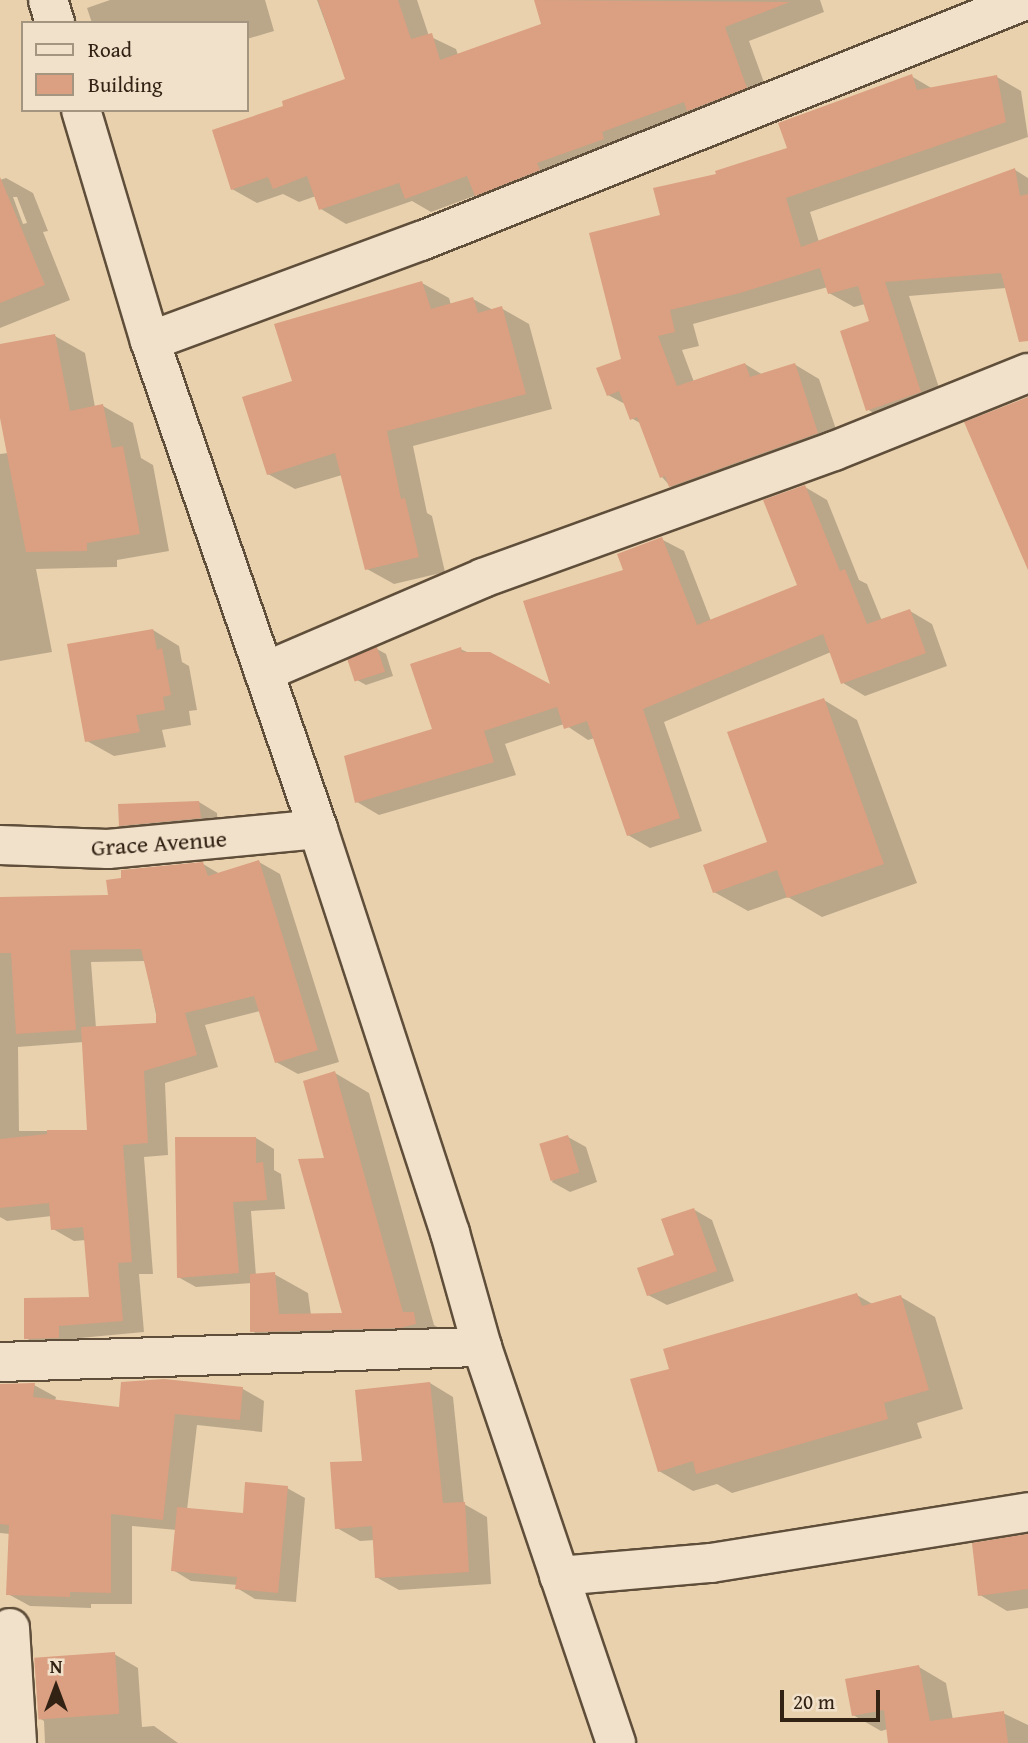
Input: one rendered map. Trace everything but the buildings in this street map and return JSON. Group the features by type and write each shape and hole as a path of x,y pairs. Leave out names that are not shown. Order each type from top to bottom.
{"street":[{"path":"150,341 421,241 1026,0"},
{"path":"82,112 150,341 318,829 450,1233 482,1347 616,1743"},
{"path":"264,672 483,578 834,451 1028,373"},
{"name":"Grace Avenue","path":"0,845 108,849 318,829"},
{"path":"0,1362 482,1347"},
{"path":"559,1576 711,1563 1028,1512"},
{"path":"10,1628 17,1743"}]}
